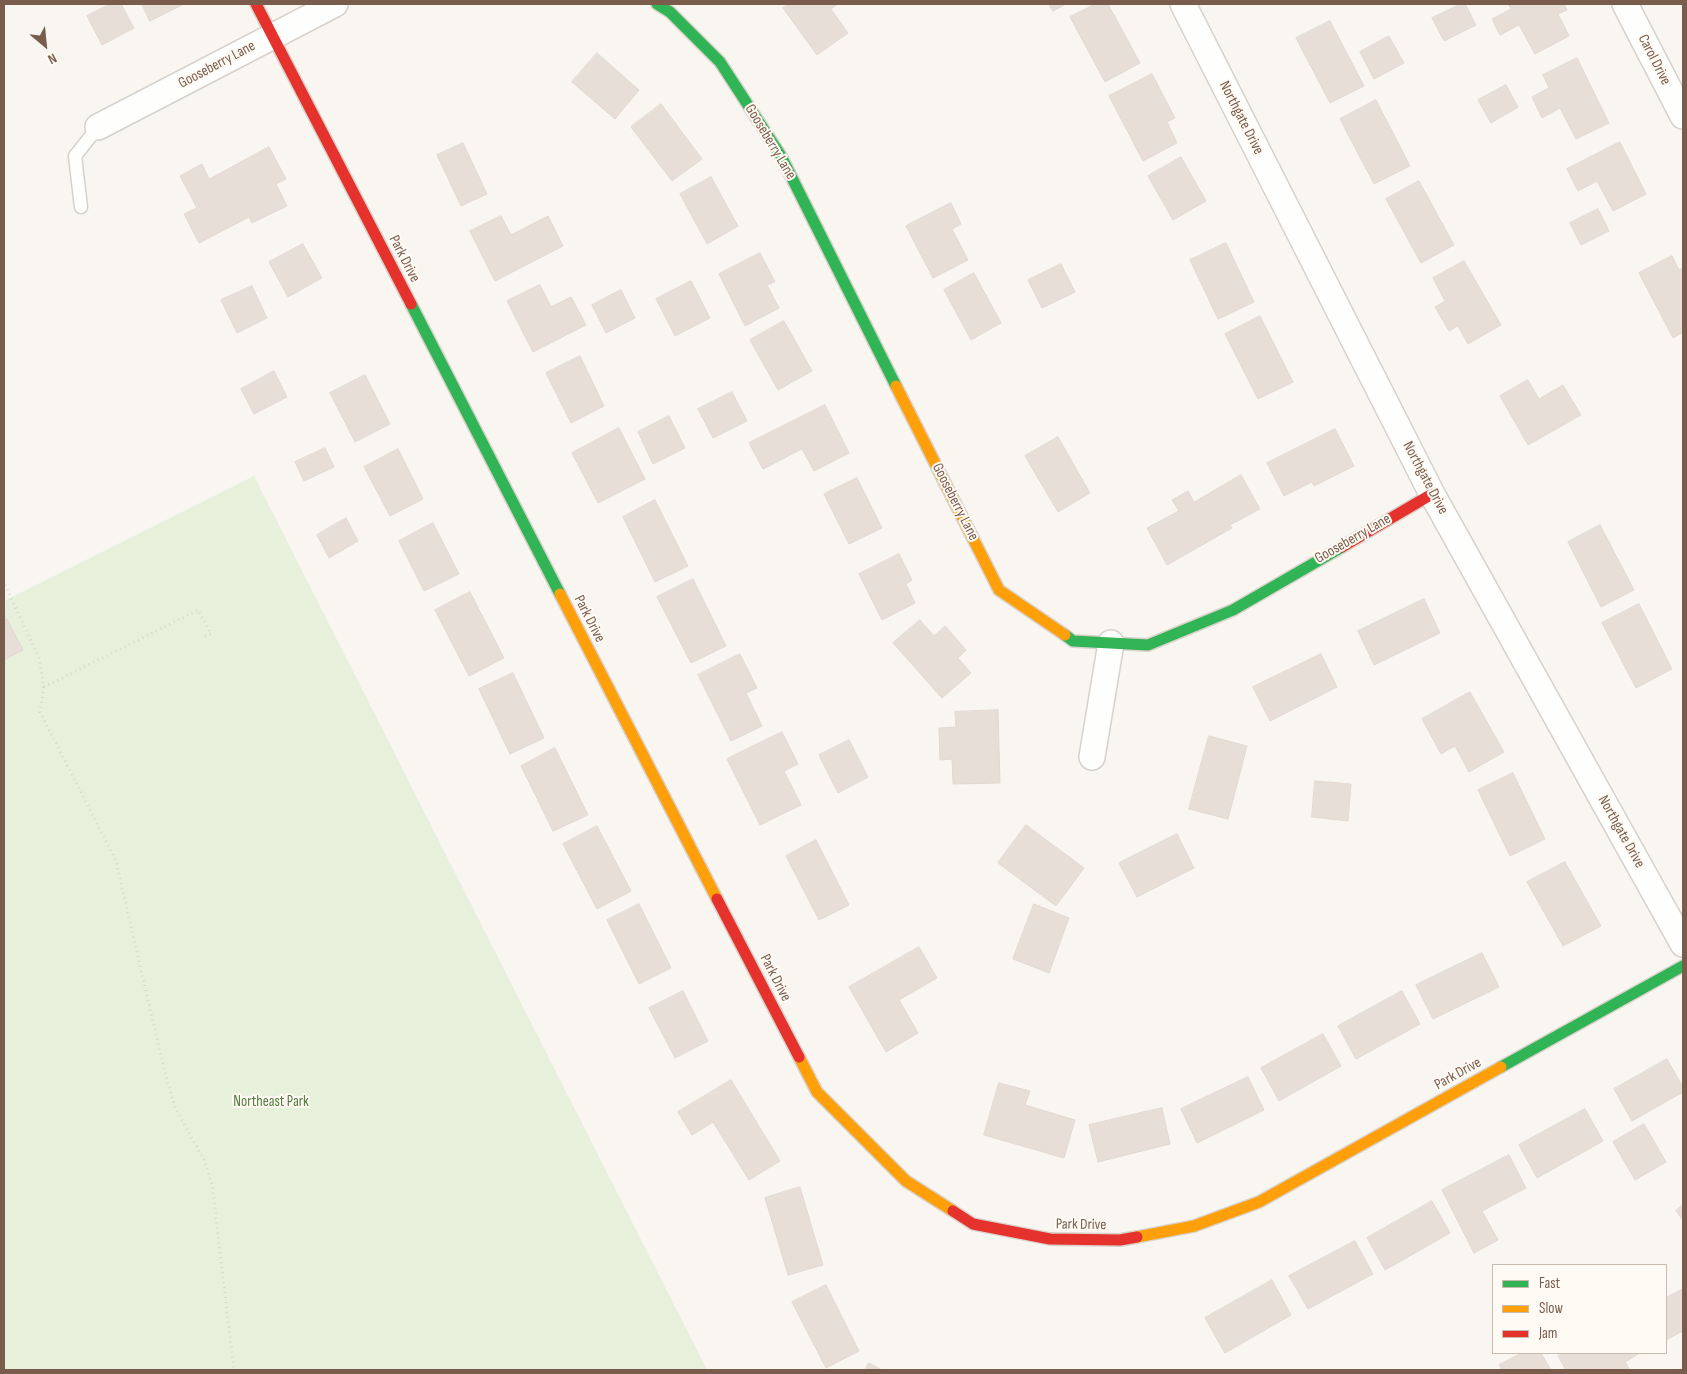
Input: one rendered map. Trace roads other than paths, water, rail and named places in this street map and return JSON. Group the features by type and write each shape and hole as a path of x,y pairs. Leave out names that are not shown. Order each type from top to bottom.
{"street":[{"name":"Park Drive","path":"256,4 816,1092 906,1181 973,1224 1050,1239 1120,1240 1194,1226 1259,1202 1683,966"},
{"name":"Gooseberry Lane","path":"98,127 272,35 335,4"},
{"name":"Gooseberry Lane","path":"657,4 670,12 720,62 781,156 999,590 1073,641 1148,645 1232,610 1432,494"},
{"name":"Northgate Drive","path":"1183,4 1432,494 1683,944"},
{"name":"Carol Drive","path":"1625,4 1683,116"},
{"path":"1092,757 1111,643"}],"lane":[{"path":"81,207 75,156 98,127"}],"park label":[{"name":"Northeast Park","path":"271,1102"}]}
